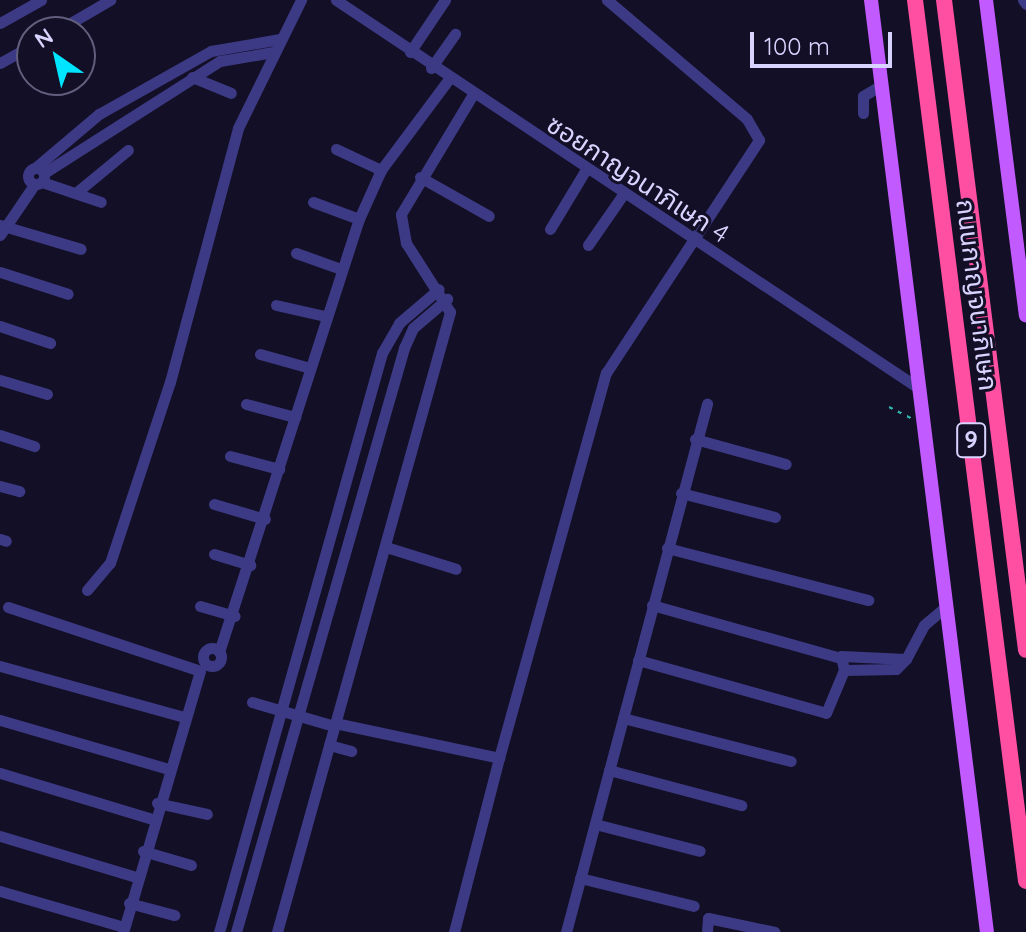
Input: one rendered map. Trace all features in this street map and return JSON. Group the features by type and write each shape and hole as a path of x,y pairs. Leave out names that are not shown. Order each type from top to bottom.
{"highway":[{"name":"ถนนกาญจนาภิเษก","path":"915,0 1026,881"},
{"name":"ถนนกาญจนาภิเษก","path":"944,0 1026,650"}],"main road":[{"path":"871,0 987,932"},
{"path":"986,0 1026,315"}],"street":[{"path":"0,23 41,0"},
{"path":"82,16 110,0"},
{"path":"87,590 110,563 170,382 238,128 301,0"},
{"name":"ซอยกาญจนาภิเษก 4","path":"336,0 448,80 622,196 920,389"},
{"path":"410,52 445,0"},
{"path":"454,932 606,373 759,140 757,132 607,0"},
{"path":"431,68 455,34"},
{"path":"81,249 1,229 39,177 99,114 211,51 280,39"},
{"path":"39,177 220,61 273,52"},
{"path":"192,77 231,93"},
{"path":"0,891 123,930 152,819 206,650 219,652 235,616 325,316 359,219 381,170 448,80"},
{"path":"863,113 865,91 881,85"},
{"path":"277,932 435,382 443,294 400,227 420,177 472,96"},
{"path":"336,149 381,170"},
{"path":"77,192 128,150"},
{"path":"550,229 585,171"},
{"path":"39,177 101,202"},
{"path":"420,177 489,216"},
{"path":"588,245 622,196"},
{"path":"313,202 359,219"},
{"path":"296,253 341,269"},
{"path":"0,272 68,294"},
{"path":"219,932 382,353 399,323 443,294"},
{"path":"236,932 404,348 413,328 443,294"},
{"path":"276,305 325,316"},
{"path":"0,326 50,343"},
{"path":"260,354 310,368"},
{"path":"0,380 47,394"},
{"path":"246,404 295,417"},
{"path":"566,932 695,439 707,404"},
{"path":"0,435 34,446"},
{"path":"695,439 786,464"},
{"path":"230,456 279,469"},
{"path":"0,486 19,491"},
{"path":"681,493 775,517"},
{"path":"214,504 265,519"},
{"path":"386,547 456,569"},
{"path":"667,548 868,600"},
{"path":"214,554 250,565"},
{"path":"652,605 842,664"},
{"path":"200,606 235,616"},
{"path":"638,660 826,713 842,664 852,652 906,659 924,625 947,606"},
{"path":"8,607 202,667"},
{"path":"0,666 184,717"},
{"path":"252,702 420,745 499,758"},
{"path":"623,718 791,761"},
{"path":"0,720 169,769"},
{"path":"276,730 292,735"},
{"path":"329,745 351,751"},
{"path":"609,770 741,805"},
{"path":"0,773 152,819"},
{"path":"157,803 207,814"},
{"path":"595,824 700,851"},
{"path":"0,836 136,877"},
{"path":"143,851 191,865"},
{"path":"580,878 694,906"},
{"path":"129,903 174,915"},
{"path":"707,932 708,918 775,932"}],"path":[{"path":"889,407 924,425"}]}
